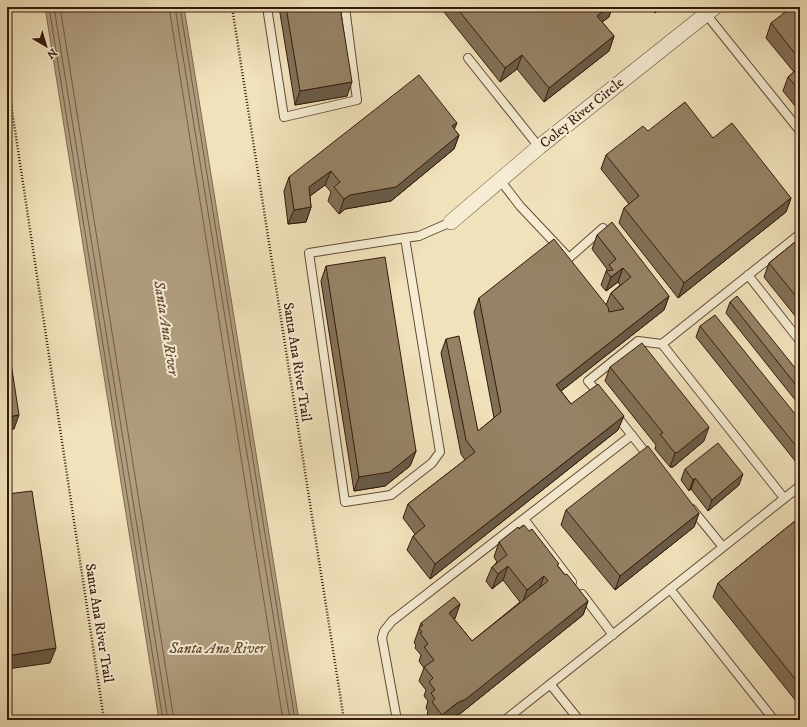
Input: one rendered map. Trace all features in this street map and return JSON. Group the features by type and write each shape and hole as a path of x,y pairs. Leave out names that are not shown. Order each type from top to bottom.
{"street":[{"name":"Coley River Circle","path":"451,222 539,147 710,10"}],"lane":[{"path":"268,7 284,117 357,100 345,7"},
{"path":"710,10 800,131"},
{"path":"468,58 539,147"},
{"path":"500,180 520,206 569,258 602,228"},
{"path":"405,238 440,452 432,463 391,495 345,502 309,253 405,238 419,236 451,222"},
{"path":"662,344 800,234"},
{"path":"748,276 800,341"},
{"path":"656,464 588,381 638,341 662,344 784,498"},
{"path":"398,720 382,638 384,631 392,621 632,434"},
{"path":"506,720 800,486"},
{"path":"684,500 723,547"},
{"path":"524,519 613,635"},
{"path":"670,589 774,720"},
{"path":"550,684 579,720"}],"path":[{"name":"Santa Ana River Trail","path":"232,7 344,720"},
{"name":"Santa Ana River Trail","path":"7,77 104,720"}],"water":[{"name":"Santa Ana River","path":"45,7 184,7 299,720 159,720"}],"building":[{"path":"286,7 340,7 352,82 300,91"},
{"path":"456,7 608,7 597,16 614,36 549,88 522,55 505,68"},
{"path":"792,7 800,7 800,60 771,23"},
{"path":"800,67 800,91 788,77"},
{"path":"419,75 457,123 452,126 459,135 396,187 350,195 344,199 334,187 340,182 331,171 309,187 311,207 294,210 289,177"},
{"path":"685,102 713,138 732,123 791,198 684,283 624,208 639,196 606,155 643,126 648,131"},
{"path":"612,222 669,296 556,385 571,404 598,384 624,416 435,564 413,536 425,526 408,504 475,452 466,440 446,339 459,336 478,431 501,412 479,298 554,239 608,307 609,312 624,309 611,293 631,277 623,268 611,277 606,271 613,270 609,265 616,259 597,235"},
{"path":"800,238 800,301 769,263"},
{"path":"385,257 416,451 390,472 359,477 326,266"},
{"path":"737,296 800,374 800,390 730,302"},
{"path":"715,315 800,420 800,451 700,326"},
{"path":"7,337 19,415 7,417"},
{"path":"642,343 709,427 675,453 660,434 663,433 610,367"},
{"path":"718,443 743,474 712,500 695,478 693,480 685,469"},
{"path":"648,446 699,513 620,576 566,510"},
{"path":"32,491 56,648 7,656 7,494"},
{"path":"800,517 800,685 718,583"},
{"path":"524,525 529,531 532,529 559,564 557,565 565,575 567,574 588,601 466,699 457,703 442,715 432,702 435,699 431,693 435,690 429,682 433,678 424,667 434,660 424,647 428,644 420,633 422,632 419,628 423,625 421,623 454,597 460,604 449,613 472,641 548,581 544,576 527,590 508,566 498,574 492,567 507,555 499,542 518,527 519,529"}]}
